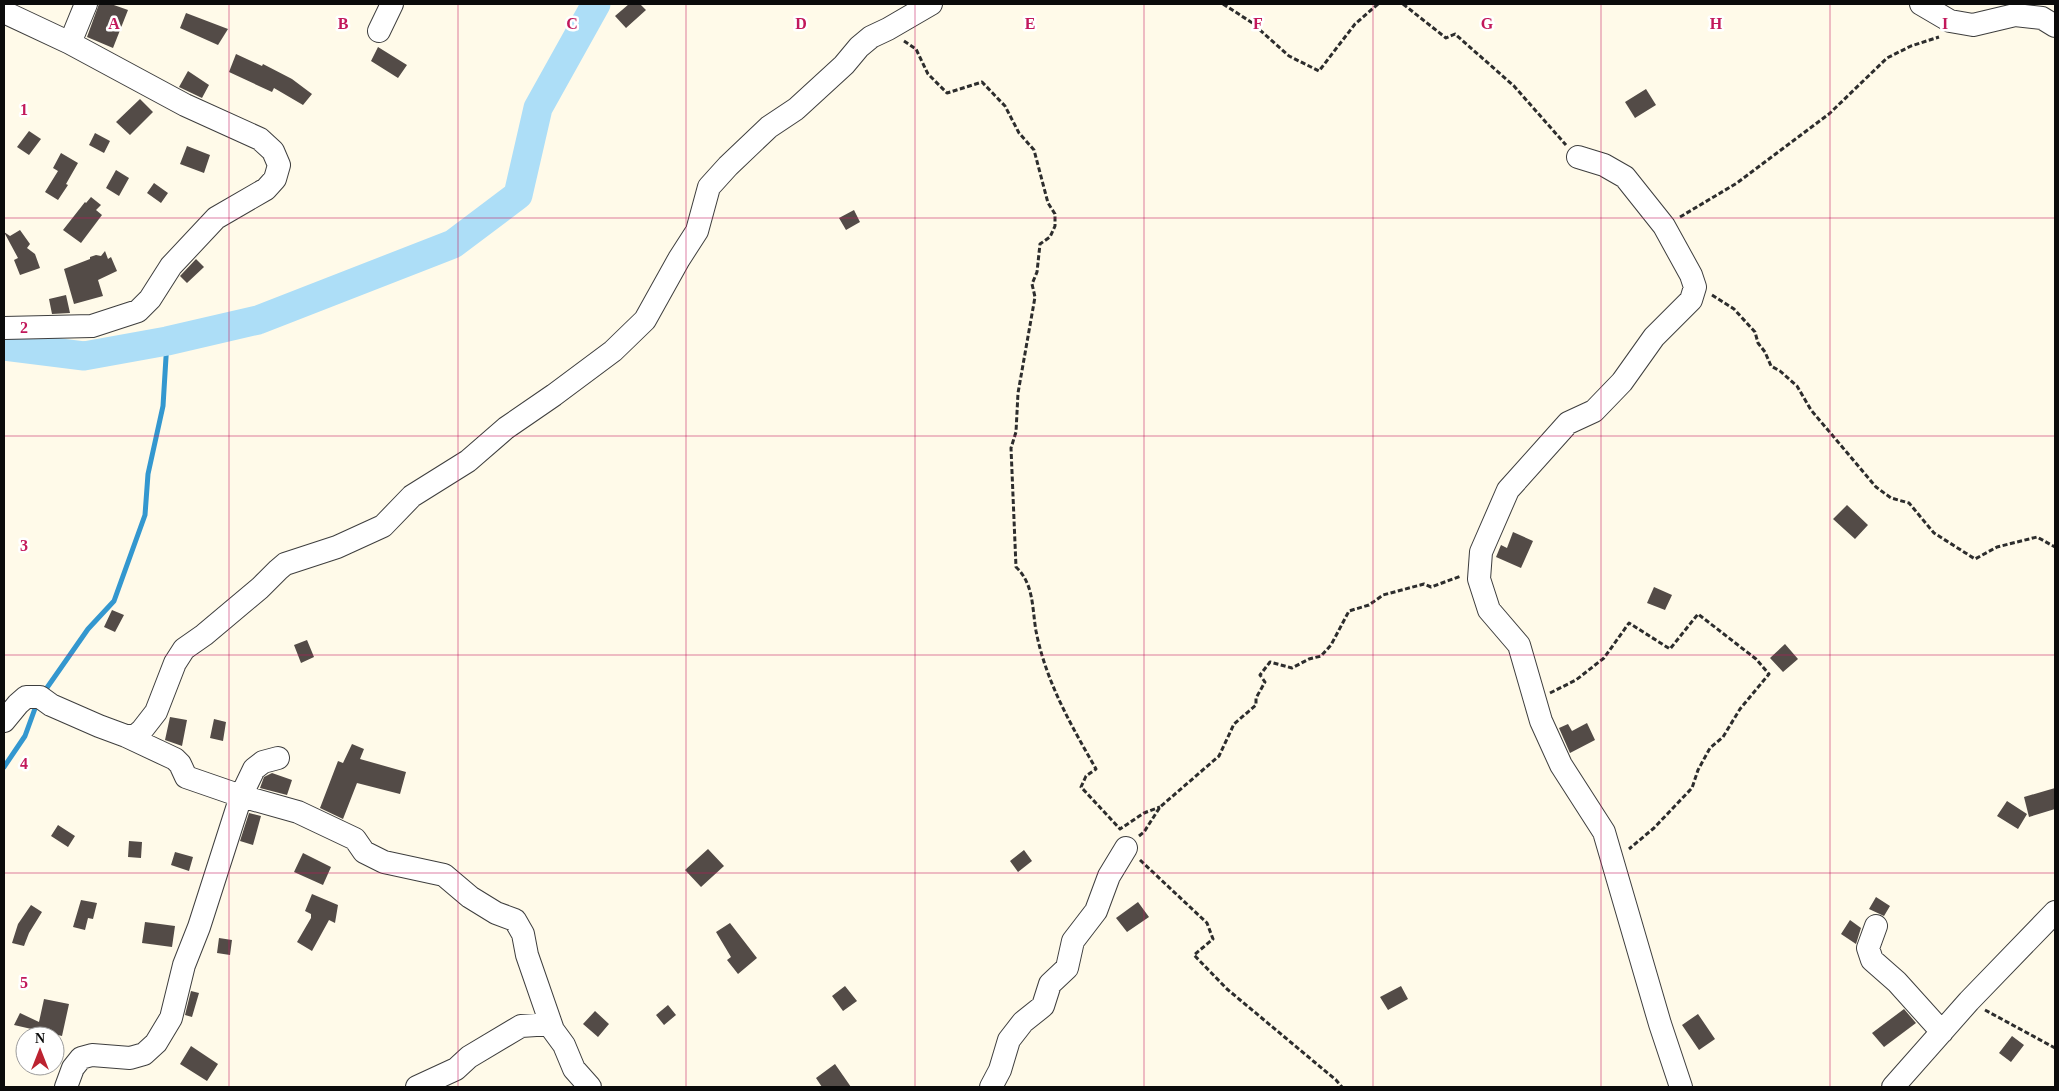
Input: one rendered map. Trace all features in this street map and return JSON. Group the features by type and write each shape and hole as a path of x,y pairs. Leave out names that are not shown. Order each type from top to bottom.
{"street":[{"path":"70,43 86,4"},
{"path":"379,31 392,4"},
{"path":"126,736 135,736 156,712 174,663 184,649 204,635 285,564 337,547 383,526 412,496 468,461 506,428 613,351 645,320 697,231 709,187 728,166 769,126 796,109 844,66 859,46 871,36 888,29 931,4"},
{"path":"1921,4 1950,21 1973,26 2014,16 2039,4"},
{"path":"4,12 70,43 185,105 260,139 273,151 279,165 276,179 266,189 216,218 172,266 150,299 138,311 92,326 4,328"},
{"path":"2014,16 2042,18 2055,26"},
{"path":"1578,157 1604,165 1625,177 1664,226 1691,275 1695,287 1691,300 1654,337 1622,382 1594,411 1568,423 1508,490 1481,552 1478,570 1489,610 1519,645 1541,721 1561,765 1604,832 1660,1024 1681,1087"},
{"path":"4,721 26,697 40,697 52,705 175,759 180,764 186,777 241,796 298,812 355,839 364,852 384,862 444,875 470,897 496,913 515,920 523,934 527,955 551,1024 564,1045 574,1069 590,1087"},
{"path":"66,1087 73,1068 81,1058 92,1055 130,1058 144,1054 156,1043 171,1018 184,965 200,927 241,796 254,770 263,762 278,758"},
{"path":"991,1087 1000,1070 1009,1040 1023,1022 1043,1006 1050,984 1067,968 1073,941 1096,911 1109,876 1126,848"},
{"path":"1893,1087 1969,1001 2055,912"},
{"path":"1876,926 1868,948 1872,960 1897,982 1942,1032"},
{"path":"417,1087 456,1069 469,1057 520,1026 551,1024"}],"path":[{"path":"1223,4 1251,22 1289,56 1319,71 1355,24 1378,4"},
{"path":"1403,4 1446,38 1454,34 1507,79 1578,157"},
{"path":"1664,226 1737,182 1829,114 1887,58 1911,46 1973,26"},
{"path":"888,29 916,49 928,74 947,93 982,82 1005,106 1019,133 1034,150 1048,203 1055,214 1055,226 1050,237 1040,244 1037,272 1032,284 1035,297 1018,393 1016,432 1011,448 1016,567 1026,576 1036,633 1048,675 1070,725 1096,769 1086,776 1081,787 1120,830 1144,813 1160,807"},
{"path":"1695,287 1734,308 1755,332 1758,343 1765,352 1771,366 1780,371 1797,386 1811,410 1876,487 1891,498 1909,503 1934,533 1975,559 1996,547 2037,537 2055,547"},
{"path":"1342,1087 1227,989 1194,956 1213,939 1207,923 1126,848 1144,832 1160,807 1219,756 1234,724 1256,705 1256,698 1265,682 1260,675 1270,662 1292,668 1309,659 1321,656 1331,645 1349,611 1369,604 1383,594 1424,584 1431,587 1478,570"},
{"path":"1535,701 1576,680 1604,658 1629,623 1670,649 1698,614 1756,659 1770,674 1740,709 1723,737 1710,748 1698,770 1692,788 1654,828 1613,863"},
{"path":"1969,1001 2055,1048"}],"building":[{"path":"99,4 111,4 128,10 113,48 87,37"},
{"path":"629,4 640,4 646,10 626,28 615,16"},
{"path":"186,13 228,29 218,45 180,28"},
{"path":"378,47 407,65 398,78 371,61"},
{"path":"236,54 262,66 263,64 292,79 312,94 303,105 274,88 272,92 229,72"},
{"path":"188,71 209,85 202,98 179,87"},
{"path":"1646,89 1656,105 1635,118 1625,102"},
{"path":"140,99 153,112 130,135 116,122"},
{"path":"29,131 41,139 29,155 17,147"},
{"path":"95,133 110,141 104,153 89,145"},
{"path":"187,146 210,155 204,173 180,164"},
{"path":"61,153 78,163 66,184 68,185 58,200 45,192 58,171 53,168"},
{"path":"116,170 129,178 119,196 106,188"},
{"path":"154,183 168,193 161,203 147,193"},
{"path":"91,197 101,205 96,210 102,215 81,243 63,230"},
{"path":"854,210 860,222 846,230 839,218"},
{"path":"20,230 30,244 27,248 35,254 40,268 20,275 14,260 18,258 4,232 10,236"},
{"path":"105,251 108,259 111,257 117,271 98,280 103,296 74,304 64,269 90,259 90,257 101,256"},
{"path":"196,259 204,267 187,283 180,276"},
{"path":"66,295 70,313 52,314 49,299"},
{"path":"1847,505 1868,525 1855,539 1833,519"},
{"path":"1513,532 1533,541 1521,568 1496,557 1501,545 1507,548"},
{"path":"1654,587 1672,595 1665,610 1647,603"},
{"path":"112,610 124,615 115,632 104,627"},
{"path":"307,640 314,657 301,663 294,645"},
{"path":"1785,644 1798,659 1783,672 1770,658"},
{"path":"170,717 187,720 182,746 165,740"},
{"path":"214,719 226,722 223,741 210,738"},
{"path":"1587,723 1595,740 1570,753 1559,728 1568,724 1572,731"},
{"path":"352,744 364,749 360,759 406,772 400,794 357,783 343,819 320,808 338,761 343,763"},
{"path":"272,773 292,780 287,795 260,788 264,777"},
{"path":"2055,788 2055,809 2029,817 2024,797"},
{"path":"2007,801 2027,814 2018,829 1997,816"},
{"path":"249,813 261,816 253,845 240,841"},
{"path":"58,825 75,836 68,847 51,836"},
{"path":"129,841 142,842 141,858 128,857"},
{"path":"708,849 724,866 701,887 685,870"},
{"path":"1024,850 1032,861 1018,872 1010,861"},
{"path":"175,852 193,857 189,871 171,865"},
{"path":"303,853 331,867 323,885 294,872"},
{"path":"312,894 338,905 335,923 329,920 312,951 297,942 311,918 311,914 305,911"},
{"path":"1876,897 1890,906 1884,916 1869,909"},
{"path":"81,900 97,903 93,919 88,918 85,930 73,927"},
{"path":"1138,902 1149,917 1127,932 1116,918"},
{"path":"31,905 42,912 29,933 24,946 12,943 18,924"},
{"path":"1850,920 1861,928 1856,944 1841,934"},
{"path":"145,922 175,926 172,947 142,943"},
{"path":"730,923 757,958 738,974 727,960 731,957 716,932"},
{"path":"219,938 232,940 230,955 217,953"},
{"path":"845,986 857,1001 843,1011 832,996"},
{"path":"1401,986 1408,999 1388,1010 1380,997"},
{"path":"191,991 199,993 192,1017 185,1015"},
{"path":"44,999 69,1004 64,1026 14,1025 20,1013 39,1022"},
{"path":"668,1005 676,1015 664,1025 656,1015"},
{"path":"1904,1009 1916,1023 1884,1047 1872,1033"},
{"path":"595,1011 609,1024 598,1037 583,1024"},
{"path":"1698,1014 1715,1039 1699,1050 1682,1025"},
{"path":"2012,1036 2024,1045 2011,1062 1999,1053"},
{"path":"191,1046 218,1064 207,1081 180,1064"},
{"path":"835,1064 851,1087 822,1087 816,1078"}],"waterway":[{"path":"4,346 84,356 167,341 258,320 453,244 518,195 538,108 596,4"},
{"path":"44,692 88,629 114,601 145,515 148,474 163,406 167,341"},
{"path":"4,767 25,736 37,703"}]}
